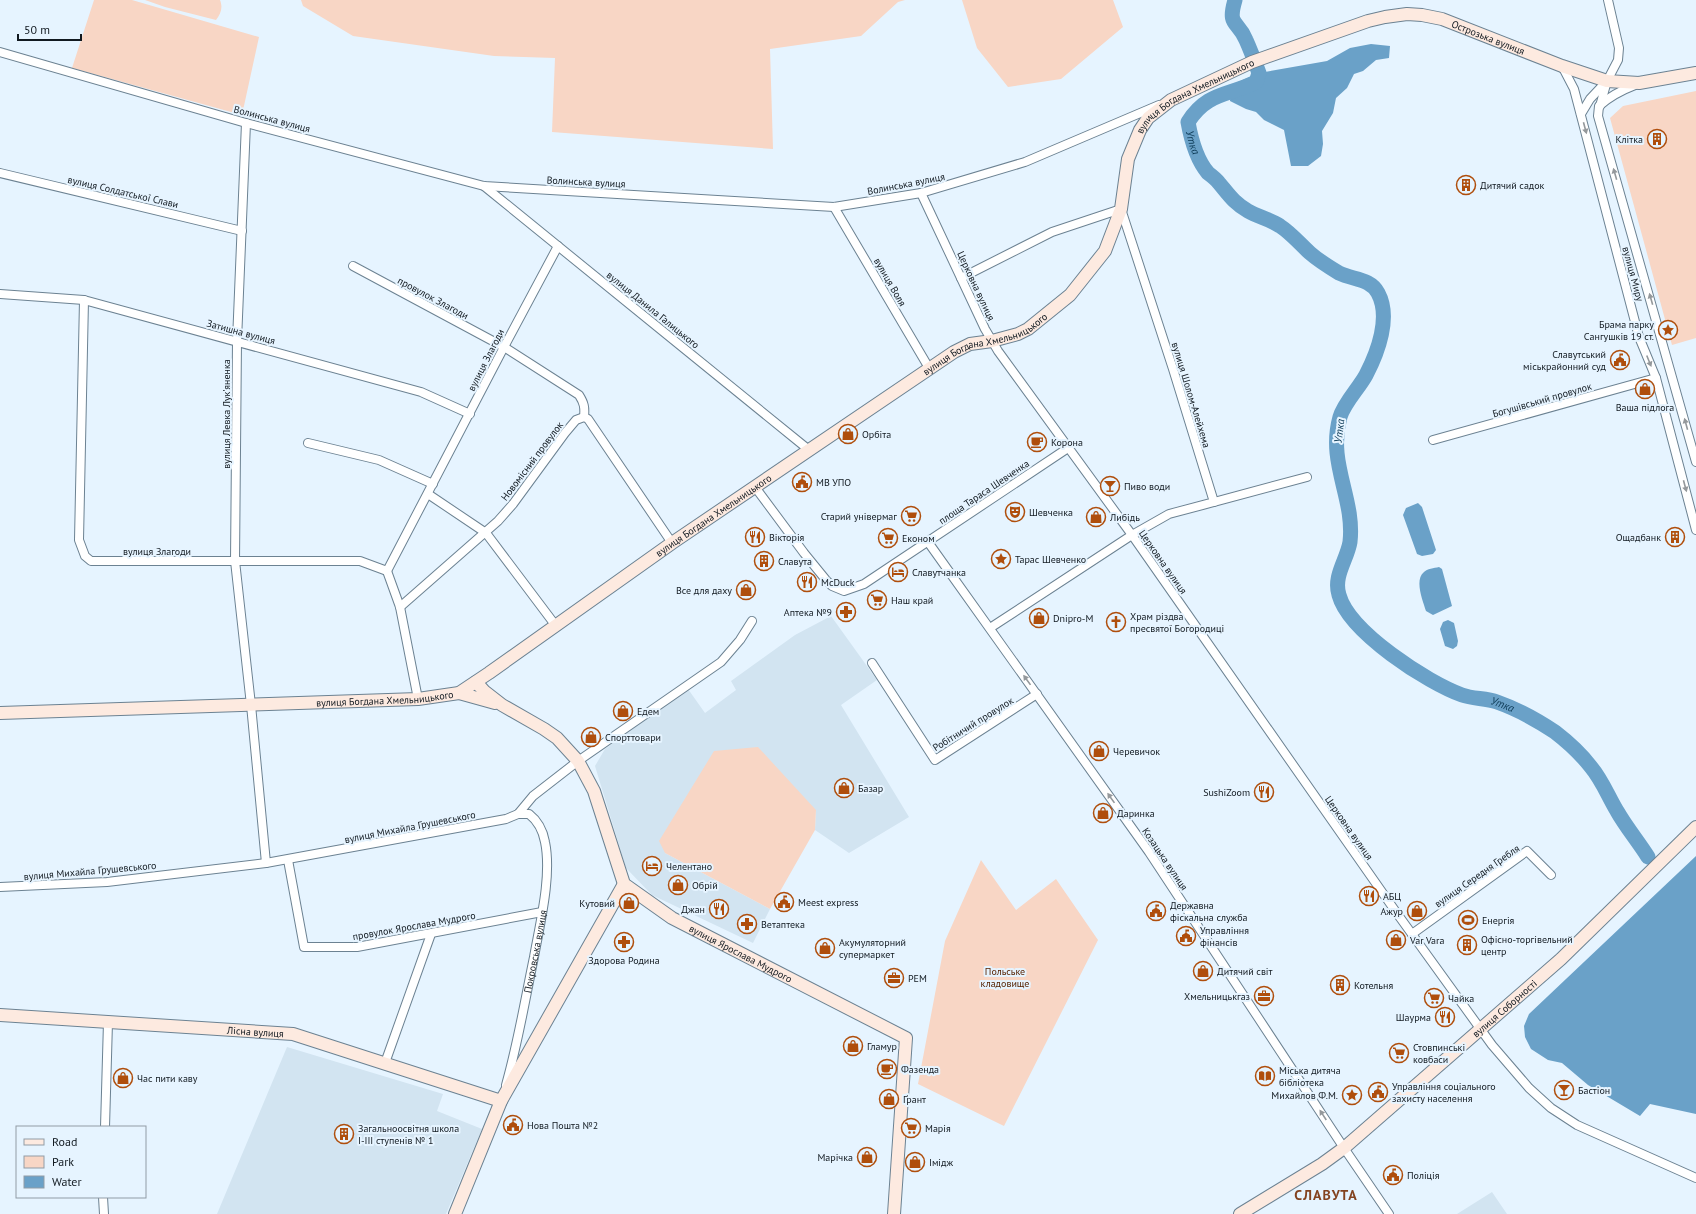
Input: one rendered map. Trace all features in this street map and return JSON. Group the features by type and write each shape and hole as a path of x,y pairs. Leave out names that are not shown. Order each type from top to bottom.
{"main road":[{"name":"Острозька вулиця","path":"1280,51 1379,18 1406,14 1422,15 1442,19 1562,66 1607,81 1639,83 1696,73"},
{"name":"вулиця Богдана Хмельницького","path":"0,713 418,699 459,693 672,543 929,368 962,347 1018,334 1028,329 1070,295 1105,251 1121,209 1128,159 1135,140 1148,118 1171,100 1244,65 1280,51"},
{"path":"489,673 491,689 502,706"},
{"path":"476,682 502,706 548,732 561,742 578,761 594,791 624,884"},
{"path":"459,693 502,706"},
{"name":"вулиця Соборності","path":"1240,1214 1322,1164 1344,1148 1562,959 1696,827"},
{"name":"Покровська вулиця","path":"455,1214 501,1101 624,884"},
{"name":"вулиця Ярослава Мудрого","path":"624,884 672,918 906,1038 894,1214"},
{"name":"Лісна вулиця","path":"0,1015 293,1034 501,1101"}],"street":[{"path":"1581,114 1590,99 1607,81 1618,60 1620,48 1608,0"},
{"name":"Волинська вулиця","path":"0,52 246,123 484,186 834,207 921,193 1025,162 1171,100"},
{"name":"вулиця Миру","path":"1562,66 1572,82 1639,337 1656,378 1696,530"},
{"name":"вулиця Миру","path":"1607,81 1599,106 1598,116 1696,462"},
{"path":"1599,106 1616,94 1639,83"},
{"name":"вулиця Левка Лукʼяненка","path":"246,123 237,341 235,561 251,705 266,863"},
{"name":"вулиця Солдатської Слави","path":"0,173 242,231"},
{"name":"вулиця Данила Галицького","path":"484,186 809,450"},
{"name":"Церковна вулиця","path":"921,193 992,341 1132,535 1480,1029 1529,1088 1551,1108 1577,1125 1696,1178"},
{"name":"вулиця Воля","path":"834,207 929,368"},
{"path":"961,278 1052,232 1121,209"},
{"name":"вулиця Шолом-Алейхема","path":"1121,209 1214,502"},
{"name":"вулиця Злагоди","path":"84,300 80,540 85,556 91,562 360,561 387,572 558,246"},
{"name":"провулок Злагоди","path":"353,266 504,347 579,395 584,402 584,417"},
{"name":"Затишна вулиця","path":"0,294 84,300 421,392 470,414"},
{"name":"Богушівський провулок","path":"1433,440 1656,378"},
{"path":"584,417 588,419 672,543"},
{"name":"Новомісний провулок","path":"400,607 486,533 513,504 565,433 576,420 584,417"},
{"path":"308,443 379,460 433,484"},
{"name":"площа Тараса Шевченка","path":"755,487 804,553 829,583 844,591 864,584 1068,448"},
{"path":"990,628 1132,535 1169,514 1307,477"},
{"path":"428,494 486,533 556,626"},
{"name":"Козацька вулиця","path":"928,542 1149,852 1389,1214"},
{"path":"387,572 400,607 418,699"},
{"path":"518,814 533,796 578,761 721,662 740,640 752,621"},
{"name":"Робітничий провулок","path":"872,663 935,760 1037,694"},
{"name":"вулиця Михайла Грушевського","path":"0,887 107,882 288,860 506,819 518,814"},
{"name":"Покровська вулиця","path":"501,1101 515,1054 542,912 546,876 546,842 536,820 529,814 518,814"},
{"name":"вулиця Середня Гребля","path":"1412,934 1527,851 1551,875"},
{"name":"провулок Ярослава Мудрого","path":"288,860 304,947 357,947 542,912"},
{"path":"385,1063 432,934"},
{"path":"105,1126 108,1022"},
{"path":"103,1198 104,1214"}],"shaded area":[{"name":"Базар","path":"831,616 877,680 841,705 909,817 849,853 815,830 816,810 665,853 770,909 753,943 652,895 626,868 595,766 605,749 688,689 705,713 736,690 731,681 795,635"},
{"path":"287,1047 443,1094 437,1111 482,1129 446,1214 217,1214"},
{"path":"1492,1192 1507,1214 1457,1214"}],"green space":[{"path":"94,0 132,0 259,37 242,115 72,68"},
{"path":"145,0 220,0 221,8 216,20 165,7"},
{"path":"301,0 905,0 898,2 861,36 770,49 773,149 552,132 555,58 494,56 353,36 303,6"},
{"path":"962,0 1113,0 1123,27 1061,79 1008,87 977,48"},
{"path":"1696,91 1696,338 1672,345 1610,118 1623,106"},
{"path":"758,747 816,810 815,830 770,909 665,853 659,841 714,751"},
{"name":"Польське кладовище","path":"981,860 1016,910 1056,879 1098,940 1004,1126 918,1084 945,941"}],"water":[{"path":"1371,44 1390,46 1389,58 1376,60 1363,71 1354,74 1347,88 1336,98 1333,113 1322,131 1323,144 1321,156 1308,166 1291,166 1284,130 1264,120 1256,112 1230,101 1231,85 1259,73 1327,61 1350,48"},
{"path":"1418,503 1422,507 1436,550 1433,554 1422,556 1417,554 1403,515 1406,508"},
{"path":"1439,567 1442,569 1452,606 1433,615 1426,611 1419,585 1421,576 1425,571"},
{"path":"1448,620 1454,623 1458,641 1457,646 1453,649 1445,646 1440,629 1443,622"},
{"path":"1696,856 1696,1114 1650,1104 1640,1116 1588,1085 1562,1063 1548,1060 1531,1049 1525,1037 1524,1026 1529,1014"}],"waterway":[{"name":"Утка","path":"1235,0 1232,15 1234,23 1243,34 1259,73 1256,82 1210,100 1195,112 1188,122 1192,142 1200,162 1208,173 1217,180 1239,205 1280,226 1292,235 1313,256 1339,273 1366,282 1375,288 1382,302 1383,323 1375,356 1366,375 1342,412 1337,434 1339,465 1349,510 1350,526 1350,542 1338,581 1339,595 1346,609 1358,625 1373,640 1411,668 1430,680 1462,695 1493,701 1512,708 1541,723 1560,736 1579,753 1595,772 1621,817 1648,857"}],"place":[{"name":"Клітка","path":"1657,139"},
{"name":"Дитячий садок","path":"1466,185"},
{"name":"Брама парку Сангушків 19 ст.","path":"1668,330"},
{"name":"Славутський міськрайонний суд","path":"1620,360"},
{"name":"Ваша підлога","path":"1645,389"},
{"name":"Орбіта","path":"848,434"},
{"name":"Корона","path":"1037,442"},
{"name":"МВ УПО","path":"802,482"},
{"name":"Пиво води","path":"1110,486"},
{"name":"Шевченка","path":"1015,512"},
{"name":"Старий універмаг","path":"911,516"},
{"name":"Либідь","path":"1096,517"},
{"name":"Вікторія","path":"755,537"},
{"name":"Ощадбанк","path":"1675,537"},
{"name":"Економ","path":"888,538"},
{"name":"Тарас Шевченко","path":"1001,559"},
{"name":"Славута","path":"764,561"},
{"name":"Славутчанка","path":"898,572"},
{"name":"McDuck","path":"807,582"},
{"name":"Все для даху","path":"746,590"},
{"name":"Наш край","path":"877,600"},
{"name":"Аптека №9","path":"846,612"},
{"name":"Dnipro-M","path":"1039,618"},
{"name":"Храм різдва пресвятої Богородиці","path":"1116,622"},
{"name":"Едем","path":"623,711"},
{"name":"Спорттовари","path":"591,737"},
{"name":"Черевичок","path":"1099,751"},
{"name":"Базар","path":"844,788"},
{"name":"SushiZoom","path":"1264,792"},
{"name":"Даринка","path":"1103,813"},
{"name":"Челентано","path":"652,866"},
{"name":"Обрій","path":"678,885"},
{"name":"АБЦ","path":"1369,896"},
{"name":"Meest express","path":"784,902"},
{"name":"Кутовий","path":"629,903"},
{"name":"Джан","path":"719,909"},
{"name":"Державна фіскальна служба","path":"1156,911"},
{"name":"Ажур","path":"1417,911"},
{"name":"Енергія","path":"1468,920"},
{"name":"Ветаптека","path":"747,924"},
{"name":"Управління фінансів","path":"1186,936"},
{"name":"Var Vara","path":"1396,940"},
{"name":"Здорова Родина","path":"624,942"},
{"name":"Офісно-торгівельний центр","path":"1467,945"},
{"name":"Акумуляторний супермаркет","path":"825,948"},
{"name":"Дитячий світ","path":"1203,971"},
{"name":"РЕМ","path":"894,978"},
{"name":"Котельня","path":"1340,985"},
{"name":"Хмельницькгаз","path":"1264,996"},
{"name":"Чайка","path":"1434,998"},
{"name":"Шаурма","path":"1445,1017"},
{"name":"Гламур","path":"853,1046"},
{"name":"Стовпинські ковбаси","path":"1399,1053"},
{"name":"Фазенда","path":"887,1069"},
{"name":"Міська дитяча бібліотека","path":"1265,1076"},
{"name":"Час пити каву","path":"123,1078"},
{"name":"Бастіон","path":"1564,1090"},
{"name":"Управління соціального захисту населення","path":"1378,1092"},
{"name":"Михайлов Ф.М.","path":"1352,1095"},
{"name":"Ґрант","path":"889,1099"},
{"name":"Нова Пошта №2","path":"513,1125"},
{"name":"Марія","path":"911,1128"},
{"name":"Загальноосвітня школа І-ІІІ ступенів № 1","path":"344,1134"},
{"name":"Марічка","path":"867,1157"},
{"name":"Імідж","path":"915,1162"},
{"name":"Поліція","path":"1393,1175"}],"district":[{"name":"СЛАВУТА","path":"1326,1195"}]}
